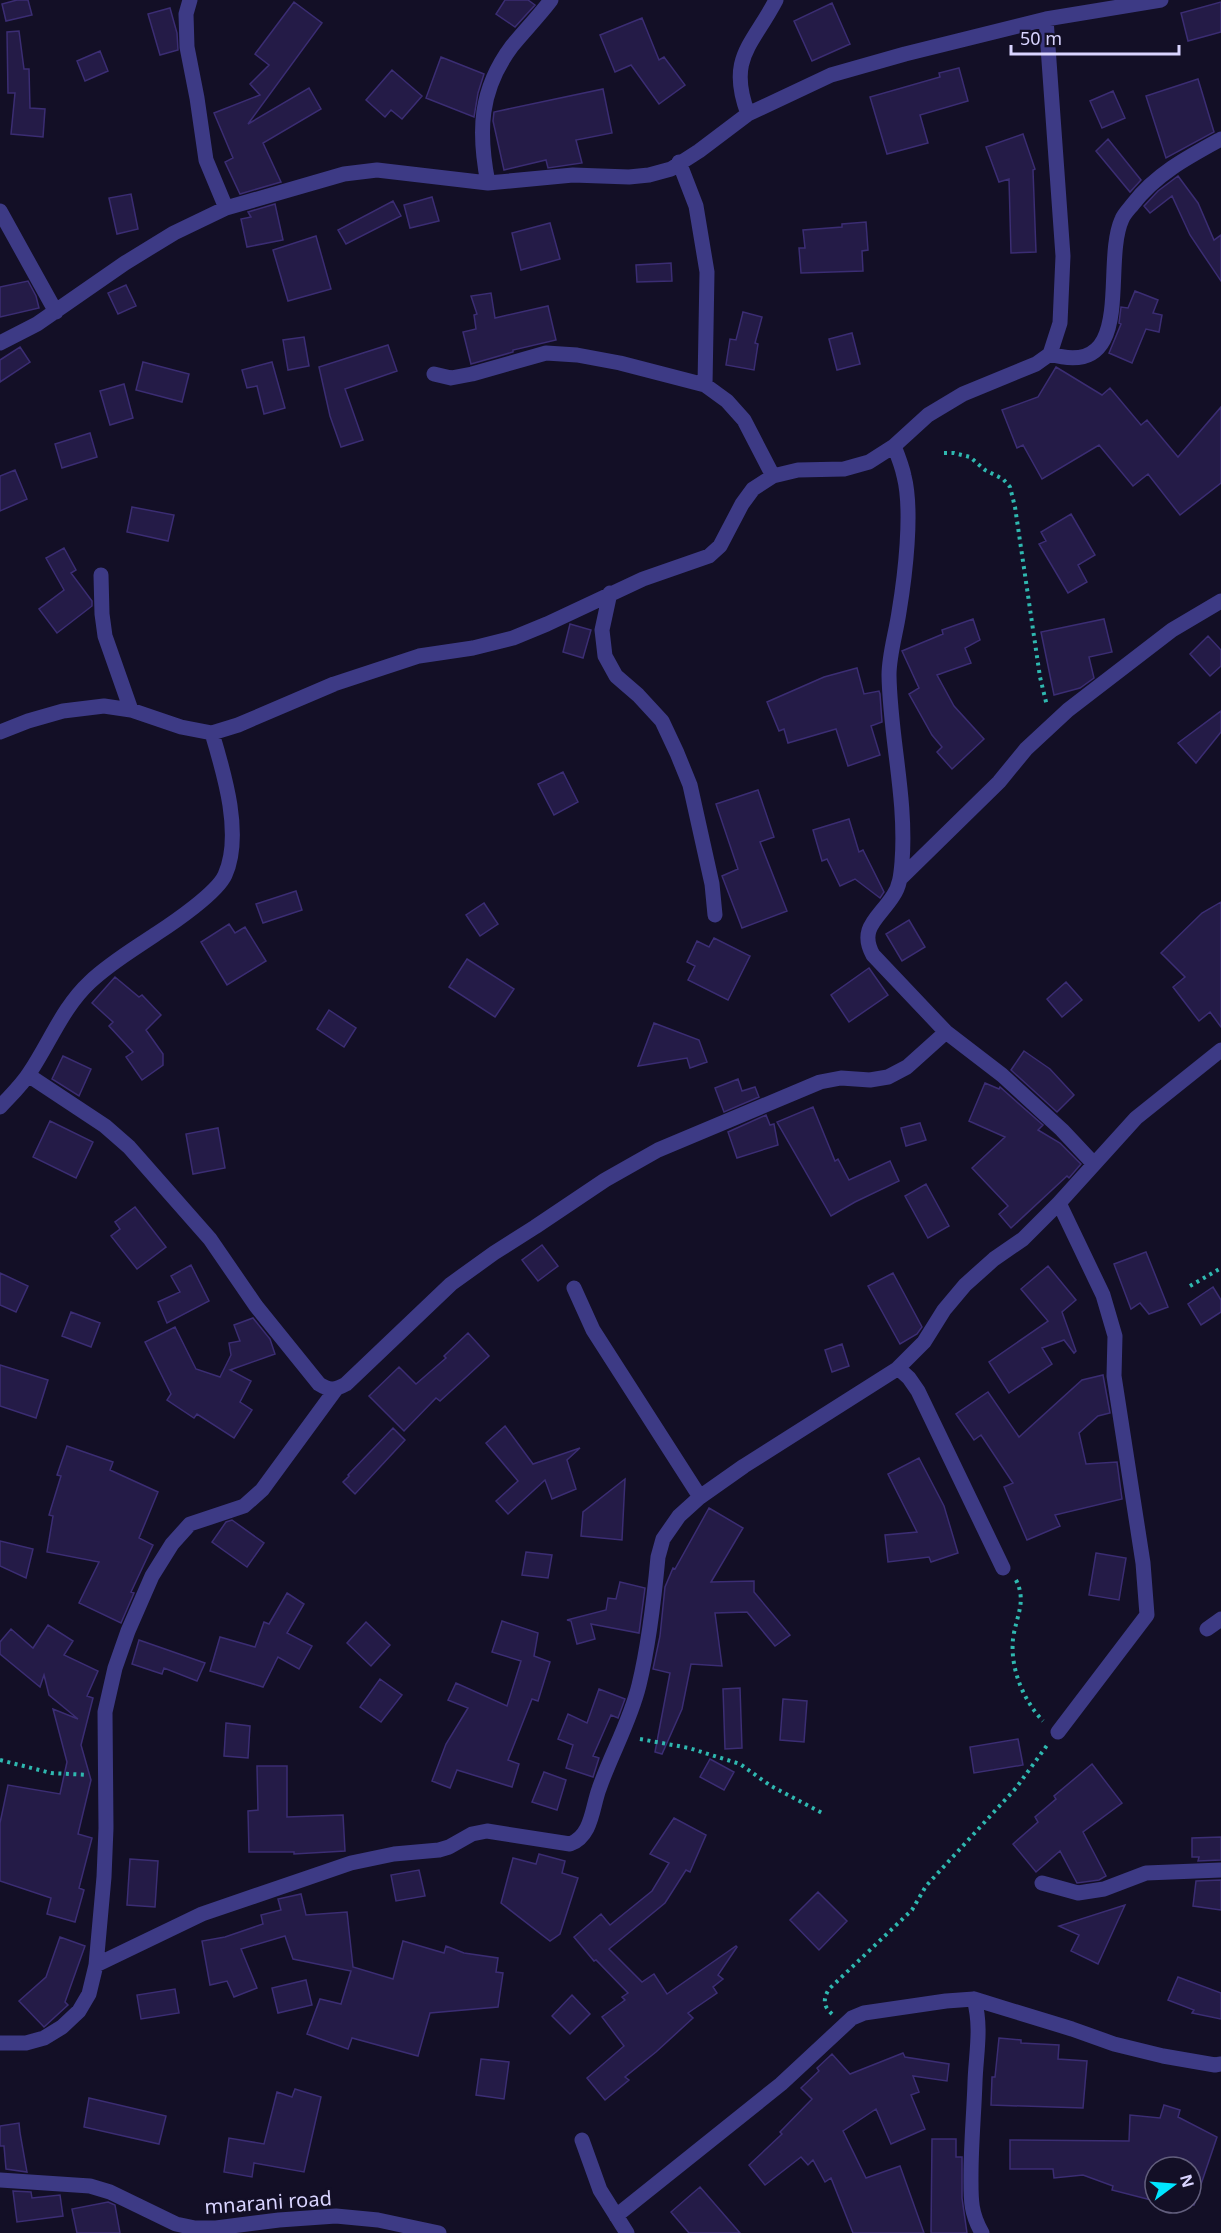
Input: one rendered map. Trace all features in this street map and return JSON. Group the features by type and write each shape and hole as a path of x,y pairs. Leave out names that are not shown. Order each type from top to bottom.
{"street":[{"path":"190,0 186,14 188,47 206,160 226,208"},
{"path":"488,183 482,149 483,116 491,84 511,48 551,0"},
{"path":"747,114 741,96 739,77 742,58 776,0"},
{"path":"0,343 56,312 174,233 226,208 344,174 366,172 403,172 488,183 573,175 629,177 670,169 699,151 747,114 831,75 904,54 1046,19 1161,0"},
{"path":"0,732 63,711 104,706 131,710 181,727 212,733 238,725 334,684 419,656 473,648 513,638 643,579 709,556 720,546 742,504 753,489 773,476 798,470 844,469 869,462 894,446 928,415 963,394 1036,364 1050,354 1060,323 1063,266 1046,19"},
{"path":"1050,354 1066,358 1079,357 1096,350 1109,332 1114,245 1122,218 1142,192 1174,164 1221,139"},
{"path":"680,162 696,206 707,272 705,385"},
{"path":"0,211 56,312"},
{"path":"434,374 451,378 546,353 578,355 609,361 705,385 727,401 744,420 773,476"},
{"path":"894,446 905,478 907,508 906,565 889,673 892,716 902,789 904,837 901,878 894,896 870,926 867,934 868,946 873,955 946,1032 1002,1075 1094,1163"},
{"path":"101,575 105,636 131,710"},
{"path":"610,593 602,630 605,656 616,676 638,695 662,721 677,753 690,785 712,884 715,915"},
{"path":"901,878 999,782 1026,749 1052,724 1172,630 1221,601"},
{"path":"0,1107 28,1075 72,1002 91,981 197,904 224,877 231,853 231,816 222,768 212,733"},
{"path":"28,1075 105,1126 129,1147 210,1239 256,1306 319,1384 327,1389 336,1389 346,1384 451,1284 605,1180 658,1150 820,1082 841,1078 870,1080 888,1077 907,1067 946,1032"},
{"path":"96,1965 202,1914 351,1863 394,1854 439,1850 472,1834 487,1831 570,1844 575,1842 588,1827 599,1788 639,1686 658,1557 663,1539 679,1516 700,1497 744,1466 898,1368 924,1342 944,1310 965,1286 994,1259 1023,1239 1136,1118 1221,1050"},
{"path":"1058,1732 1147,1615 1143,1563 1114,1376 1115,1336 1103,1295 1059,1203"},
{"path":"574,1288 593,1330 700,1497"},
{"path":"898,1368 918,1391 1003,1568"},
{"path":"0,2043 26,2043 44,2038 62,2027 79,2011 88,1994 96,1965 104,1877 105,1712 128,1631 152,1576 172,1544 190,1524 244,1506 262,1490 336,1389"},
{"path":"1207,1629 1221,1619"},
{"path":"1042,1883 1078,1893 1104,1889 1146,1873 1221,1870"},
{"path":"974,1999 979,2038 971,2160 971,2208 982,2233"},
{"path":"616,2216 781,2084 843,2025 864,2013 974,1999 1114,2044 1163,2056 1215,2065 1221,2064"},
{"path":"582,2140 600,2190 627,2233"},
{"name":"mnarani road","path":"0,2180 90,2186 110,2192 176,2224 195,2228 300,2226 336,2216 378,2220 439,2233"}],"path":[{"path":"944,453 970,457 985,470 1003,479 1010,487 1016,507 1040,677 1052,724"},
{"path":"1190,1286 1221,1268"},
{"path":"843,2025 828,2011 824,2004 824,1997 912,1910 926,1886 1016,1788 1058,1732 1041,1719 1020,1684 1013,1659 1013,1640 1021,1603 1021,1592 1016,1580 1003,1568"},
{"path":"621,1736 688,1748 740,1764 771,1786 824,1814"},
{"path":"0,1760 51,1773 104,1776"}],"building":[{"path":"28,0 32,15 6,21 2,4"},
{"path":"505,0 528,0 535,5 515,27 496,14"},
{"path":"294,2 322,23 248,124 309,88 321,109 263,143 281,182 240,194 225,162 233,158 214,113 260,95 250,84 269,65 255,54"},
{"path":"1221,2 1221,32 1188,41 1181,13"},
{"path":"832,3 850,44 812,61 794,21"},
{"path":"170,8 177,33 178,50 160,55 148,14"},
{"path":"642,18 659,60 664,57 685,85 659,104 631,65 615,72 600,35"},
{"path":"19,31 24,69 29,69 30,108 45,109 43,137 11,134 15,93 8,93 7,32"},
{"path":"100,51 108,71 85,81 77,61"},
{"path":"441,57 484,74 474,117 426,98"},
{"path":"959,68 968,101 920,115 928,143 887,154 870,97 940,77 939,73"},
{"path":"392,70 422,96 402,119 391,110 385,117 366,100"},
{"path":"1198,79 1214,132 1166,158 1146,96"},
{"path":"603,89 612,133 576,140 582,163 548,168 546,160 504,170 493,121 494,112"},
{"path":"1113,91 1125,118 1102,128 1090,101"},
{"path":"1023,134 1035,169 1033,170 1036,252 1011,253 1009,179 999,182 986,147"},
{"path":"1108,139 1141,180 1130,192 1096,151"},
{"path":"1178,176 1198,203 1214,240 1221,235 1221,281 1190,235 1172,196 1150,213 1144,206 1158,191"},
{"path":"131,194 138,229 117,234 109,198"},
{"path":"432,197 439,221 410,228 404,205"},
{"path":"393,201 401,216 346,244 338,230"},
{"path":"275,204 283,240 247,247 241,219 251,217 248,212"},
{"path":"866,222 868,250 862,251 863,271 801,273 799,248 805,248 803,230 842,227 842,224"},
{"path":"550,223 560,259 521,270 512,233"},
{"path":"316,236 331,289 288,301 273,250"},
{"path":"671,263 672,281 637,282 636,265"},
{"path":"28,281 39,308 0,317 0,287"},
{"path":"126,285 136,306 118,314 108,293"},
{"path":"1135,291 1158,300 1153,313 1162,315 1159,332 1146,329 1132,363 1109,353 1121,324 1119,323 1121,307 1128,308"},
{"path":"491,293 495,318 548,306 556,340 513,350 513,352 471,364 463,332 476,329 474,315 477,314 471,296"},
{"path":"743,312 762,317 755,343 758,344 754,370 726,365 730,339 736,340"},
{"path":"852,333 860,364 837,370 829,339"},
{"path":"304,337 309,366 288,370 283,340"},
{"path":"388,345 397,371 345,389 363,440 341,447 330,416 319,367"},
{"path":"20,347 30,362 0,382 0,360"},
{"path":"143,362 189,374 182,402 136,390"},
{"path":"272,362 285,408 264,414 257,386 247,388 242,370"},
{"path":"1056,367 1102,395 1110,388 1141,425 1147,420 1178,457 1221,407 1221,483 1180,515 1148,474 1133,486 1099,445 1042,479 1023,445 1017,448 1002,410 1038,397"},
{"path":"124,384 133,418 110,425 100,391"},
{"path":"90,433 97,457 62,468 55,444"},
{"path":"15,470 27,499 0,511 0,476"},
{"path":"132,507 174,515 168,541 127,532"},
{"path":"1071,514 1095,555 1078,565 1087,582 1068,593 1039,544 1046,541 1041,532"},
{"path":"64,548 76,570 71,573 92,601 92,606 57,633 39,609 64,590 46,558"},
{"path":"973,619 980,640 965,648 971,663 937,675 954,706 984,739 952,769 937,752 942,747 932,735 909,694 919,688 902,651 943,634 942,630"},
{"path":"1104,619 1112,652 1089,657 1094,678 1080,688 1054,695 1041,632"},
{"path":"570,624 591,630 583,658 563,652"},
{"path":"1208,636 1221,650 1221,666 1210,676 1190,654"},
{"path":"857,668 864,694 879,691 880,694 882,722 871,726 880,755 848,766 836,729 788,743 784,729 779,731 767,702 824,677"},
{"path":"1221,711 1221,732 1196,763 1178,743"},
{"path":"563,772 578,802 554,815 538,784"},
{"path":"758,790 774,837 760,842 787,911 742,928 722,876 738,869 716,804"},
{"path":"849,819 859,852 863,850 884,892 880,898 855,879 840,886 827,859 822,861 813,830"},
{"path":"296,891 302,910 263,923 256,904"},
{"path":"1221,902 1221,1027 1210,1012 1199,1021 1173,987 1185,977 1161,953 1202,913"},
{"path":"484,903 498,924 480,936 466,915"},
{"path":"909,920 925,947 902,961 886,934"},
{"path":"229,924 235,933 245,927 266,961 227,985 201,942"},
{"path":"714,938 750,956 728,1000 688,980 695,966 687,962 697,941 709,947"},
{"path":"467,959 514,989 495,1017 449,987"},
{"path":"869,968 888,995 849,1022 831,995"},
{"path":"115,977 139,997 142,995 161,1015 146,1030 163,1054 163,1065 142,1080 126,1057 133,1052 109,1026 113,1022 92,1003"},
{"path":"1066,982 1082,1000 1062,1017 1047,999"},
{"path":"329,1010 356,1028 344,1047 317,1029"},
{"path":"654,1023 699,1040 707,1062 690,1068 687,1058 638,1066"},
{"path":"1024,1051 1050,1069 1074,1095 1057,1112 1011,1070"},
{"path":"63,1056 91,1069 79,1096 52,1079"},
{"path":"738,1079 742,1091 755,1087 759,1097 724,1112 715,1088"},
{"path":"985,1083 999,1089 1000,1087 1043,1125 1038,1130 1060,1143 1081,1164 1069,1178 1067,1176 1011,1228 999,1214 1008,1206 972,1168 1005,1137 969,1121"},
{"path":"813,1107 835,1161 838,1159 849,1180 890,1161 899,1181 831,1216 777,1122"},
{"path":"766,1115 770,1125 774,1124 778,1145 737,1158 728,1132"},
{"path":"50,1121 93,1142 76,1178 33,1157"},
{"path":"920,1123 926,1140 906,1146 901,1128"},
{"path":"218,1128 225,1168 193,1174 186,1134"},
{"path":"926,1184 949,1226 928,1238 905,1196"},
{"path":"135,1207 166,1247 137,1269 111,1236 120,1229 115,1222"},
{"path":"542,1245 558,1266 538,1281 522,1260"},
{"path":"1146,1252 1168,1307 1149,1314 1140,1303 1131,1309 1114,1264"},
{"path":"191,1265 209,1301 167,1323 158,1302 180,1292 171,1276"},
{"path":"1048,1266 1076,1300 1062,1312 1076,1351 1074,1353 1064,1340 1042,1348 1052,1364 1009,1393 989,1362 1048,1321 1021,1289"},
{"path":"0,1273 28,1286 16,1312 0,1305"},
{"path":"893,1273 922,1327 917,1334 900,1344 868,1286"},
{"path":"1213,1287 1221,1300 1221,1312 1201,1325 1188,1304"},
{"path":"71,1312 100,1323 91,1347 62,1336"},
{"path":"253,1318 270,1339 275,1354 230,1370 251,1381 240,1402 252,1410 234,1438 197,1414 194,1418 167,1400 171,1394 145,1342 175,1327 196,1369 220,1377 231,1355 229,1343 240,1341 234,1325"},
{"path":"468,1333 489,1356 440,1401 436,1398 404,1431 369,1396 399,1367 416,1384 446,1358 444,1356"},
{"path":"842,1344 849,1366 832,1372 825,1350"},
{"path":"0,1365 48,1380 36,1418 0,1406"},
{"path":"1103,1375 1110,1413 1098,1416 1079,1433 1086,1464 1117,1462 1122,1499 1055,1515 1060,1526 1027,1540 1004,1487 1013,1483 981,1435 974,1440 956,1414 988,1392 1019,1437 1082,1380"},
{"path":"505,1426 533,1464 580,1448 567,1460 576,1489 552,1499 545,1480 508,1514 496,1501 518,1481 486,1443"},
{"path":"393,1428 405,1440 355,1494 343,1482"},
{"path":"67,1446 113,1462 110,1470 158,1492 139,1538 153,1545 131,1592 134,1593 121,1623 79,1603 99,1562 47,1552 53,1516 49,1515 61,1476 57,1475"},
{"path":"919,1458 944,1506 958,1553 931,1562 929,1557 888,1562 885,1535 917,1532 888,1474"},
{"path":"625,1479 622,1540 581,1536 583,1512"},
{"path":"709,1508 743,1528 711,1582 754,1581 754,1592 790,1635 775,1646 747,1612 715,1613 722,1666 691,1664 682,1709 662,1754 655,1752 670,1673 653,1669 660,1636 665,1587 673,1568 675,1569"},
{"path":"232,1520 264,1543 247,1567 212,1542 226,1522"},
{"path":"0,1541 33,1549 26,1578 0,1566"},
{"path":"526,1552 552,1555 548,1578 522,1575"},
{"path":"1096,1553 1126,1558 1119,1600 1089,1595"},
{"path":"620,1582 645,1588 639,1633 591,1624 595,1639 577,1644 571,1621 567,1620 606,1610 608,1598 616,1599"},
{"path":"287,1593 304,1604 287,1633 312,1646 299,1669 278,1657 263,1687 210,1671 220,1637 255,1647 264,1622 269,1624"},
{"path":"502,1621 538,1633 534,1656 550,1662 538,1701 532,1699 508,1760 519,1764 512,1787 457,1770 450,1788 432,1781 446,1744 468,1708 448,1700 456,1683 507,1706 521,1661 492,1652"},
{"path":"366,1622 390,1645 371,1666 347,1643"},
{"path":"48,1625 73,1641 64,1655 98,1671 87,1696 93,1698 81,1745 91,1780 78,1834 92,1838 79,1888 84,1890 75,1922 47,1914 51,1898 0,1881 0,1823 8,1785 60,1794 67,1762 53,1709 78,1719 49,1695 44,1675 40,1687 0,1654 0,1642 11,1629 33,1648"},
{"path":"139,1640 205,1663 197,1681 164,1668 162,1674 132,1664"},
{"path":"380,1679 402,1695 381,1722 360,1707"},
{"path":"740,1688 742,1748 725,1749 723,1689"},
{"path":"599,1689 625,1699 618,1718 611,1715 593,1756 599,1758 593,1777 566,1768 573,1745 558,1739 568,1714 587,1723"},
{"path":"783,1699 807,1701 804,1742 780,1740"},
{"path":"226,1723 250,1726 248,1758 224,1756"},
{"path":"1018,1739 1023,1765 974,1773 970,1747"},
{"path":"710,1759 734,1772 724,1790 700,1777"},
{"path":"1092,1764 1122,1803 1083,1832 1106,1876 1099,1880 1077,1883 1060,1851 1036,1872 1013,1844 1038,1822 1035,1817 1056,1799 1054,1796"},
{"path":"257,1766 287,1766 287,1817 343,1815 345,1851 294,1854 294,1852 249,1852 248,1811 258,1810"},
{"path":"544,1772 566,1780 557,1810 532,1802"},
{"path":"674,1818 706,1835 690,1872 686,1870 665,1903 609,1949 642,1982 654,1974 667,1994 737,1947 718,1975 723,1979 713,1987 717,1993 688,2013 693,2018 625,2077 629,2080 605,2100 587,2078 624,2046 602,2017 625,2000 622,1997 628,1993 596,1960 594,1961 574,1937 601,1914 610,1925 652,1891 669,1863 650,1854"},
{"path":"1221,1837 1221,1860 1198,1861 1199,1857 1192,1857 1192,1838"},
{"path":"539,1854 565,1861 562,1873 578,1878 560,1934 550,1941 501,1903 513,1858 536,1864"},
{"path":"130,1859 158,1861 155,1907 127,1905"},
{"path":"419,1870 425,1896 396,1901 391,1875"},
{"path":"1221,1880 1221,1910 1193,1906 1196,1881"},
{"path":"818,1892 847,1921 819,1950 790,1920"},
{"path":"301,1894 306,1915 347,1912 353,1967 393,1979 403,1941 444,1953 446,1946 464,1953 498,1958 496,1972 503,1973 498,2007 430,2013 418,2056 352,2038 348,2049 307,2034 320,1999 341,2004 351,1971 293,1959 285,1936 241,1949 257,1988 234,1997 227,1981 210,1985 202,1941 225,1937 263,1924 261,1915 281,1910 278,1899"},
{"path":"1125,1905 1098,1964 1071,1951 1079,1935 1059,1926"},
{"path":"60,1937 85,1946 65,2002 68,2005 44,2027 19,2001 46,1977"},
{"path":"1178,1977 1221,1993 1221,2019 1192,2013 1194,2010 1168,2000"},
{"path":"306,1980 312,2005 278,2013 272,1988"},
{"path":"175,1989 179,2013 141,2019 137,1995"},
{"path":"572,1995 590,2014 570,2034 552,2016"},
{"path":"999,2038 1021,2040 1021,2043 1059,2045 1058,2059 1087,2061 1083,2108 991,2105 992,2077 995,2077"},
{"path":"903,2053 905,2057 949,2064 947,2081 913,2076 919,2092 911,2095 925,2129 891,2144 876,2109 843,2131 866,2178 900,2166 924,2233 853,2233 831,2178 825,2182 813,2160 808,2165 801,2157 765,2185 749,2165 782,2134 780,2132 812,2099 801,2088 819,2071 817,2068 832,2054 850,2074"},
{"path":"481,2059 509,2062 504,2099 476,2095"},
{"path":"295,2089 321,2097 304,2172 254,2163 252,2177 224,2172 229,2138 264,2144 277,2092 292,2097"},
{"path":"89,2098 166,2116 159,2144 84,2127"},
{"path":"1164,2105 1180,2110 1178,2117 1217,2137 1203,2178 1203,2155 1143,2155 1143,2198 1112,2190 1113,2186 1083,2175 1054,2178 1053,2169 1010,2169 1010,2140 1129,2141 1130,2115 1160,2118"},
{"path":"19,2123 27,2172 6,2169 4,2146 0,2146 0,2126"},
{"path":"932,2139 956,2139 956,2157 962,2157 962,2198 967,2233 931,2233"},
{"path":"700,2187 740,2233 689,2233 671,2212"},
{"path":"13,2191 31,2192 32,2198 60,2195 63,2216 17,2222"},
{"path":"108,2202 115,2205 120,2233 77,2233 72,2209"}]}
